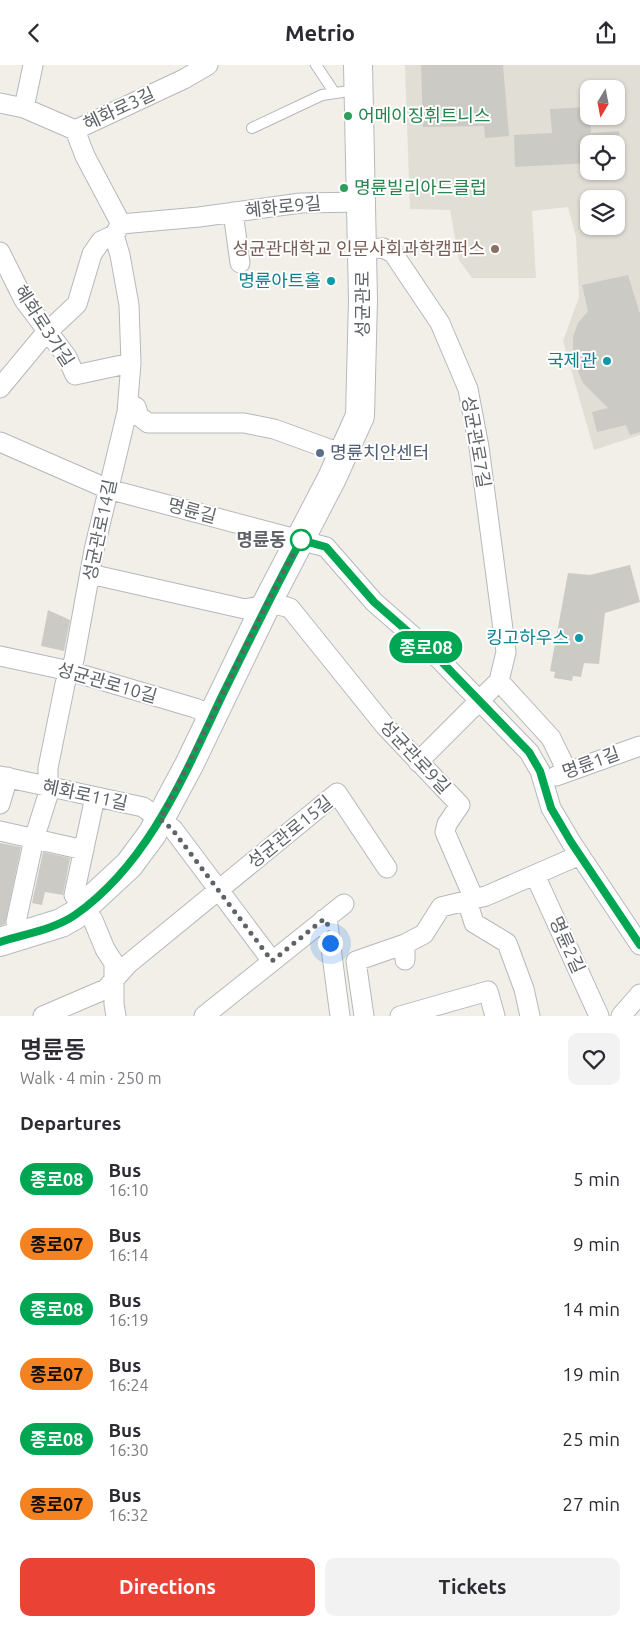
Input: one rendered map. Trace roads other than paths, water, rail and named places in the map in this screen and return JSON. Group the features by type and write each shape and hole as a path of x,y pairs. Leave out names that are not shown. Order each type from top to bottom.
{"street":[{"path":"24,108 33,65"},
{"name":"혜화로3길","path":"0,103 24,108 75,130 184,79 208,65"},
{"name":"성균관로","path":"11,938 61,923 83,908 129,865 160,819 213,716 266,605 301,540 360,416 362,202 351,82"},
{"name":"성균관로14길","path":"11,938 34,839 48,795 48,768 65,684 70,671 128,403 131,363 129,305 120,255 118,229 75,130"},
{"name":"혜화로9길","path":"118,229 301,203 362,202"},
{"name":"혜화로9길","path":"233,212 240,263"},
{"path":"0,388 49,330 77,304 92,253 102,241 118,229"},
{"name":"성균관로7길","path":"363,249 383,248 393,253 440,323 468,389 479,447 506,652 499,681"},
{"name":"혜화로3가길","path":"0,252 24,300 49,330 67,357 75,375 131,363"},
{"path":"128,403 136,407 139,416 148,423 244,423 274,429 343,454"},
{"name":"명륜길","path":"0,441 108,489 326,547 374,602 438,658 529,752 540,771 551,808 580,855 640,941"},
{"path":"90,574 245,609 266,605"},
{"name":"성균관로9길","path":"266,605 290,607 385,727 460,805 447,823 445,832 471,892 469,907 474,923 507,943 524,989 530,1016"},
{"name":"성균관로10길","path":"0,656 70,671 195,708 213,716"},
{"path":"418,762 499,681 551,738 567,771"},
{"name":"명륜1길","path":"543,781 640,746"},
{"name":"혜화로11길","path":"0,804 4,777 143,807 160,819"},
{"name":"성균관로15길","path":"43,1016 106,989 127,965 338,793 387,869"},
{"path":"95,797 74,895 93,919 105,949 114,963 116,1016"},
{"path":"160,819 172,829 272,961"},
{"path":"0,831 84,850"},
{"path":"364,1016 356,961 405,952 424,934 441,907 470,900 580,855"},
{"name":"명륜2길","path":"535,875 599,1016"},
{"path":"204,1016 344,904"},
{"path":"324,919 328,925 340,1016"},
{"path":"400,1016 488,991 495,1016"}],"lane":[{"path":"316,65 351,82"},
{"path":"252,128 351,82"}],"place":[{"name":"어메이징휘트니스","path":"348,116"},
{"name":"명륜빌리아드클럽","path":"344,188"},
{"name":"성균관대학교 인문사회과학캠퍼스","path":"495,249"},
{"name":"명륜아트홀","path":"331,281"},
{"name":"국제관","path":"607,361"},
{"name":"명륜치안센터","path":"320,453"},
{"name":"명륜동","path":"301,540"},
{"name":"킹고하우스","path":"579,638"}]}
